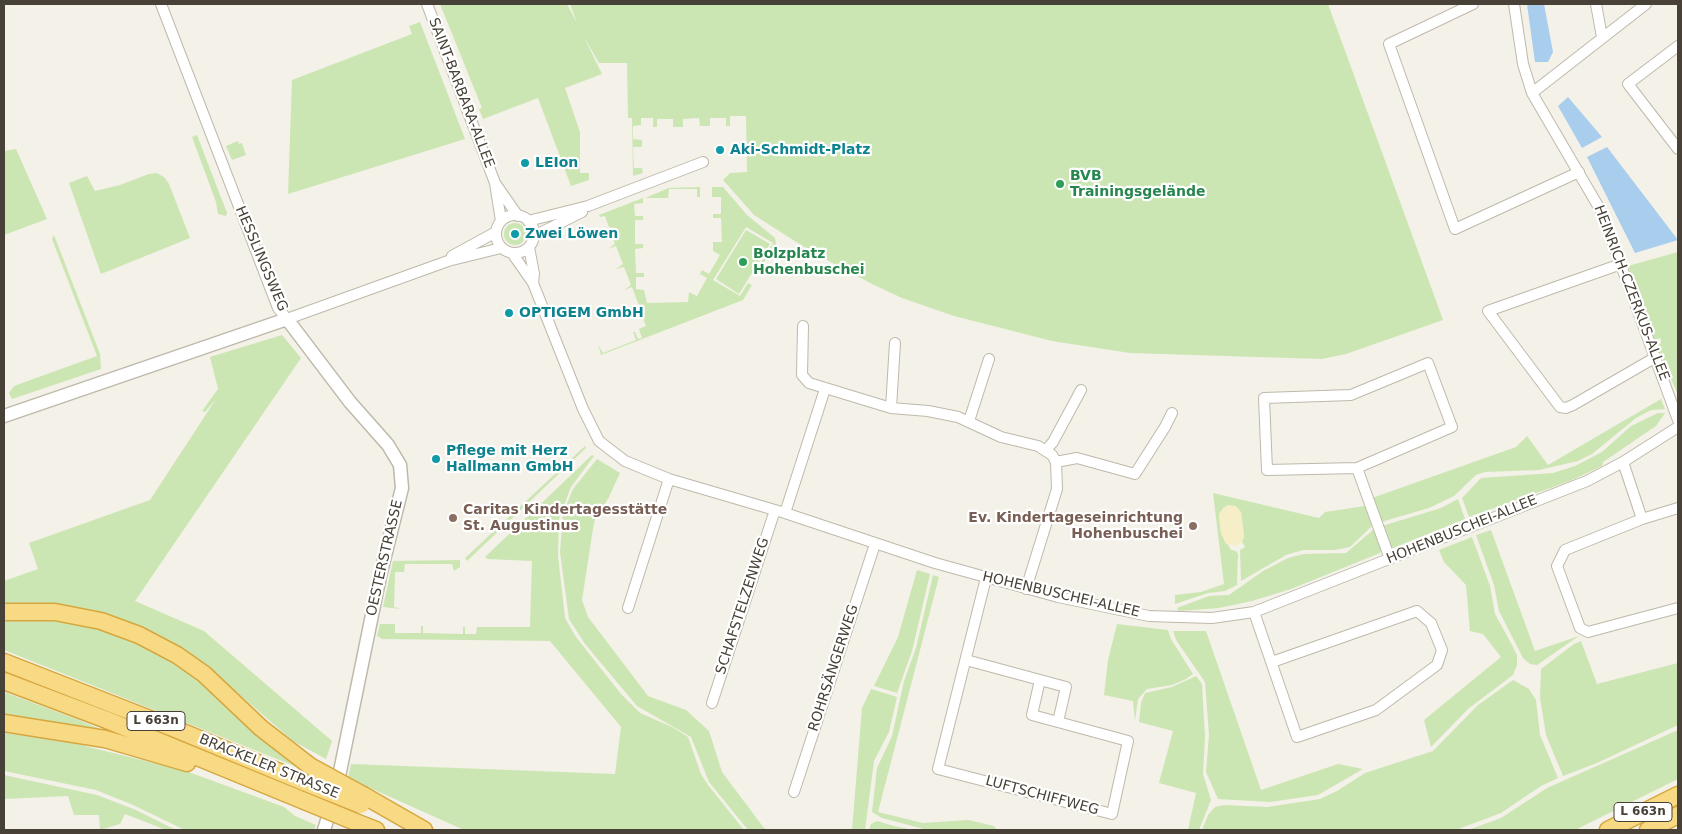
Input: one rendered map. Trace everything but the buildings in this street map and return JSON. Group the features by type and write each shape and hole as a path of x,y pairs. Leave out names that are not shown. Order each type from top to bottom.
{"highway":[{"path":"4,612 55,612 101,621 140,634 177,655 204,674 260,728 310,766 362,800 423,830"},
{"name":"BRACKELER STRASSE","path":"4,662 173,728 306,783 362,800"},
{"name":"BRACKELER STRASSE","path":"4,681 115,723 376,830"},
{"path":"4,723 104,739 283,792"},
{"name":"L 663n","path":"1608,830 1678,794"},
{"name":"L 663n","path":"1648,830 1678,815"}],"street":[{"name":"HESSLINGSWEG","path":"4,416 286,319 278,308 161,4"},
{"name":"SAINT-BARBARA-ALLEE","path":"426,4 495,183 501,221"},
{"path":"1473,4 1389,44 1455,229 1579,172"},
{"name":"HEINRICH-CZERKUS-ALLEE","path":"1514,4 1523,64 1532,92 1601,211 1678,420"},
{"path":"1596,4 1602,37"},
{"path":"1532,92 1646,4"},
{"path":"1678,46 1628,84 1678,149"},
{"path":"588,206 582,212 534,236 529,247 524,251 512,253 502,248 496,238 496,232 501,221 509,216 518,216 528,221 588,206 703,162"},
{"name":"SAINT-BARBARA-ALLEE","path":"495,183 518,216"},
{"path":"528,221 534,236"},
{"path":"448,260 496,232"},
{"name":"HOHENBUSCHEI-ALLEE","path":"529,247 534,274 533,283"},
{"path":"286,319 448,260 502,248"},
{"name":"HOHENBUSCHEI-ALLEE","path":"512,253 533,283 583,409 600,441 625,461 669,478 785,513 875,544 986,578 1082,602 1162,617 1212,618 1254,612 1570,488 1623,462 1678,427"},
{"path":"1621,264 1488,311 1560,408 1573,405 1656,357"},
{"name":"OESTERSTRASSE","path":"286,319 350,402 388,445 400,466 402,478 402,488 378,585 336,791 324,830"},
{"path":"803,326 802,375 809,383 891,408 928,410 969,421 1001,437 1030,442 1046,450 1056,462 1057,489 1054,504 1026,589"},
{"path":"891,408 895,343"},
{"path":"969,421 989,359"},
{"path":"1428,362 1452,427 1357,468 1267,470 1264,398 1351,395 1428,362"},
{"path":"785,513 825,389"},
{"path":"1046,450 1053,442 1081,390"},
{"path":"1056,462 1077,458 1135,474 1172,413"},
{"path":"1623,462 1642,519"},
{"path":"1357,468 1390,559"},
{"path":"628,608 669,478"},
{"path":"1678,508 1642,519 1566,550 1557,566 1580,628 1588,632 1678,608"},
{"name":"SCHAFSTELZENWEG","path":"712,703 775,510"},
{"name":"ROHRSÄNGERWEG","path":"794,792 875,544"},
{"name":"LUFTSCHIFFWEG","path":"986,578 938,769 1112,814 1128,742 1032,715 1040,680"},
{"path":"1254,612 1297,737 1376,710 1437,665 1442,650 1431,623 1417,611 1272,662"},
{"path":"966,660 1066,687 1058,722"}],"green space":[{"name":"BVB Trainingsgelände","path":"440,4 567,4 577,23 570,4 1328,4 1443,320 1346,354 1322,359 1130,353 1052,341 954,316 902,298 874,285 812,252 754,215 723,180 730,173 747,172 746,116 730,116 730,126 726,126 726,118 710,118 710,126 700,126 699,118 683,119 683,127 673,127 673,119 657,119 657,127 653,127 653,118 641,118 641,125 633,126 633,139 642,140 642,147 633,147 634,168 642,168 643,173 633,176 632,118 628,118 627,63 599,63 584,37 602,74 565,88 580,132 580,173 589,173 589,180 571,186 538,98 483,119 479,109 482,108"},
{"path":"420,22 465,139 288,194 292,80 412,34 409,26"},
{"path":"197,135 227,213 226,216 218,214 216,202 192,137"},
{"path":"238,141 239,144 242,143 246,155 232,160 226,146"},
{"path":"16,149 47,219 4,235 4,151"},
{"path":"157,173 164,177 169,184 190,238 101,274 69,183 87,176 95,191"},
{"path":"700,187 700,197 697,197 697,189 669,189 668,198 645,198 669,188"},
{"path":"712,187 723,187 747,215 775,238 776,244 755,272 773,243 746,227 713,280 740,296 748,283 752,285 743,300 601,355 598,345 603,353 636,340 633,332 635,332 638,339 642,338 639,329 646,326 639,307 631,309 639,306 632,287 624,290 631,285 624,267 616,269 623,264 616,246 608,249 615,244 605,216 600,217 599,215 643,198 643,203 634,204 635,216 643,216 643,220 635,220 635,244 643,244 643,248 635,249 636,273 644,273 644,277 636,277 636,289 644,290 647,303 688,302 689,292 697,296 707,278 700,274 702,270 709,274 720,255 713,251 713,242 722,242 721,218 713,218 713,214 721,214 721,197 712,197"},
{"path":"515,223 523,226 526,234 523,242 515,245 507,242 504,234 507,226"},
{"name":"Bolzplatz Hohenbuschei","path":"746,230 770,244 739,294 716,279"},
{"path":"54,235 100,354 101,369 12,399 9,393 14,386 97,356 52,239"},
{"path":"1678,252 1678,395 1657,345 1661,343 1661,340 1660,338 1655,340 1628,266"},
{"path":"282,335 301,358 135,601 204,631 332,741 326,759 293,741 202,662 161,637 89,612 4,603 4,581 38,569 29,543 150,500 216,399 205,412 202,411 218,389 210,357"},
{"path":"1661,399 1665,409 1651,410 1636,418 1592,454 1578,461 1539,470 1485,472 1476,475 1454,496 1429,508 1381,522 1372,498 1516,447 1527,436 1548,465"},
{"path":"1658,413 1665,413 1656,426 1603,462 1602,466 1570,481 1469,517 1462,498 1481,478 1553,473 1575,466 1602,452 1631,426"},
{"path":"585,446 586,448 467,561 465,558"},
{"path":"592,455 594,456 571,487 559,519 558,556 565,618 576,637 621,694 640,713 672,727 688,737 701,774 744,830 464,830 348,778 351,764 615,774 621,727 550,641 382,639 377,636 380,624 395,624 395,633 421,633 421,626 423,626 423,633 463,634 463,627 465,627 465,634 476,634 477,627 530,627 532,561 488,559 485,557"},
{"path":"597,459 620,473 609,497 594,522 582,600 588,617 648,696 686,710 709,731 722,772 764,828 769,830 748,830 709,782 691,737 637,706 585,644 569,619 560,552 563,513 573,489"},
{"path":"1213,493 1319,518 1325,512 1365,506 1372,526 1350,547 1335,550 1303,550 1286,555 1241,581 1240,550 1245,547 1242,542 1244,536 1241,512 1224,507 1219,514 1221,533 1231,550 1236,551 1238,554 1237,585 1225,591 1208,593 1175,604 1175,595 1201,592 1224,584"},
{"path":"1458,499 1465,519 1393,548 1390,546 1382,526 1441,508"},
{"path":"1374,529 1382,549 1380,553 1291,589 1252,601 1219,608 1179,611 1177,608 1209,596 1229,595 1263,571 1288,558 1304,554 1346,553"},
{"path":"1491,530 1535,651 1579,636 1537,665 1530,664 1523,658 1499,611 1494,585 1476,535"},
{"path":"1472,537 1490,586 1495,614 1517,655 1517,665 1513,675 1468,709 1431,747 1424,720 1501,657 1483,634 1470,631 1466,585 1444,562 1439,550"},
{"path":"460,560 460,567 454,571 452,564 405,564 404,572 395,572 394,607 401,609 383,607 393,561"},
{"path":"917,570 930,574 912,651 897,693 874,686 898,637"},
{"path":"933,575 939,577 878,812 923,823 968,820 994,826 997,830 924,829 882,818 872,812 877,768 892,736 904,681 916,648"},
{"path":"4,619 70,619 133,638 185,668 302,769 4,650"},
{"path":"1117,624 1168,630 1171,639 1193,674 1172,685 1147,689 1138,699 1135,721 1133,701 1104,695 1108,660"},
{"path":"1173,631 1206,631 1261,790 1338,764 1363,769 1318,795 1270,802 1218,799 1206,772 1209,735 1205,682 1176,640"},
{"path":"1581,641 1597,684 1678,663 1678,725 1597,763 1563,776 1546,735 1540,698 1541,669 1574,644"},
{"path":"1196,676 1202,684 1205,737 1203,774 1211,800 1199,830 1188,830 1196,793 1159,783 1173,731 1139,722 1141,703 1145,693 1172,687"},
{"path":"1513,680 1529,689 1536,700 1540,735 1558,778 1541,786 1501,813 1456,830 1202,830 1208,815 1215,807 1224,805 1267,807 1320,799 1337,791 1365,773 1433,751 1478,705"},
{"path":"871,689 897,697 889,732 874,761 865,830 852,830 862,708"},
{"path":"4,692 76,719 120,737 4,718"},
{"path":"1678,730 1678,779 1575,830 1468,830 1501,818 1547,788"},
{"path":"4,733 61,740 186,771 284,807 295,816 316,825 314,830 185,830 96,790 4,771"},
{"path":"4,775 97,795 136,810 176,830 166,830 125,814 120,824 100,830 99,815 74,815 68,796 4,799"},
{"path":"877,821 914,830 869,830 871,824"}],"sand":[{"path":"1227,505 1236,506 1241,512 1244,536 1242,542 1236,546 1226,544 1221,533 1219,514"}],"water":[{"path":"1527,4 1544,4 1553,52 1548,62 1535,62"},
{"path":"1568,97 1602,137 1582,148 1558,106"},
{"path":"1607,147 1678,240 1635,253 1587,157"}],"place":[{"name":"Aki-Schmidt-Platz","path":"720,150"},
{"name":"LEIon","path":"525,163"},
{"name":"BVB Trainingsgelände","path":"1060,184"},
{"name":"Zwei Löwen","path":"515,234"},
{"name":"Bolzplatz Hohenbuschei","path":"743,262"},
{"name":"OPTIGEM GmbH","path":"509,313"},
{"name":"Pflege mit Herz Hallmann GmbH","path":"436,459"},
{"name":"Caritas Kindertagesstätte St. Augustinus","path":"453,518"},
{"name":"Ev. Kindertageseinrichtung Hohenbuschei","path":"1193,526"}]}
